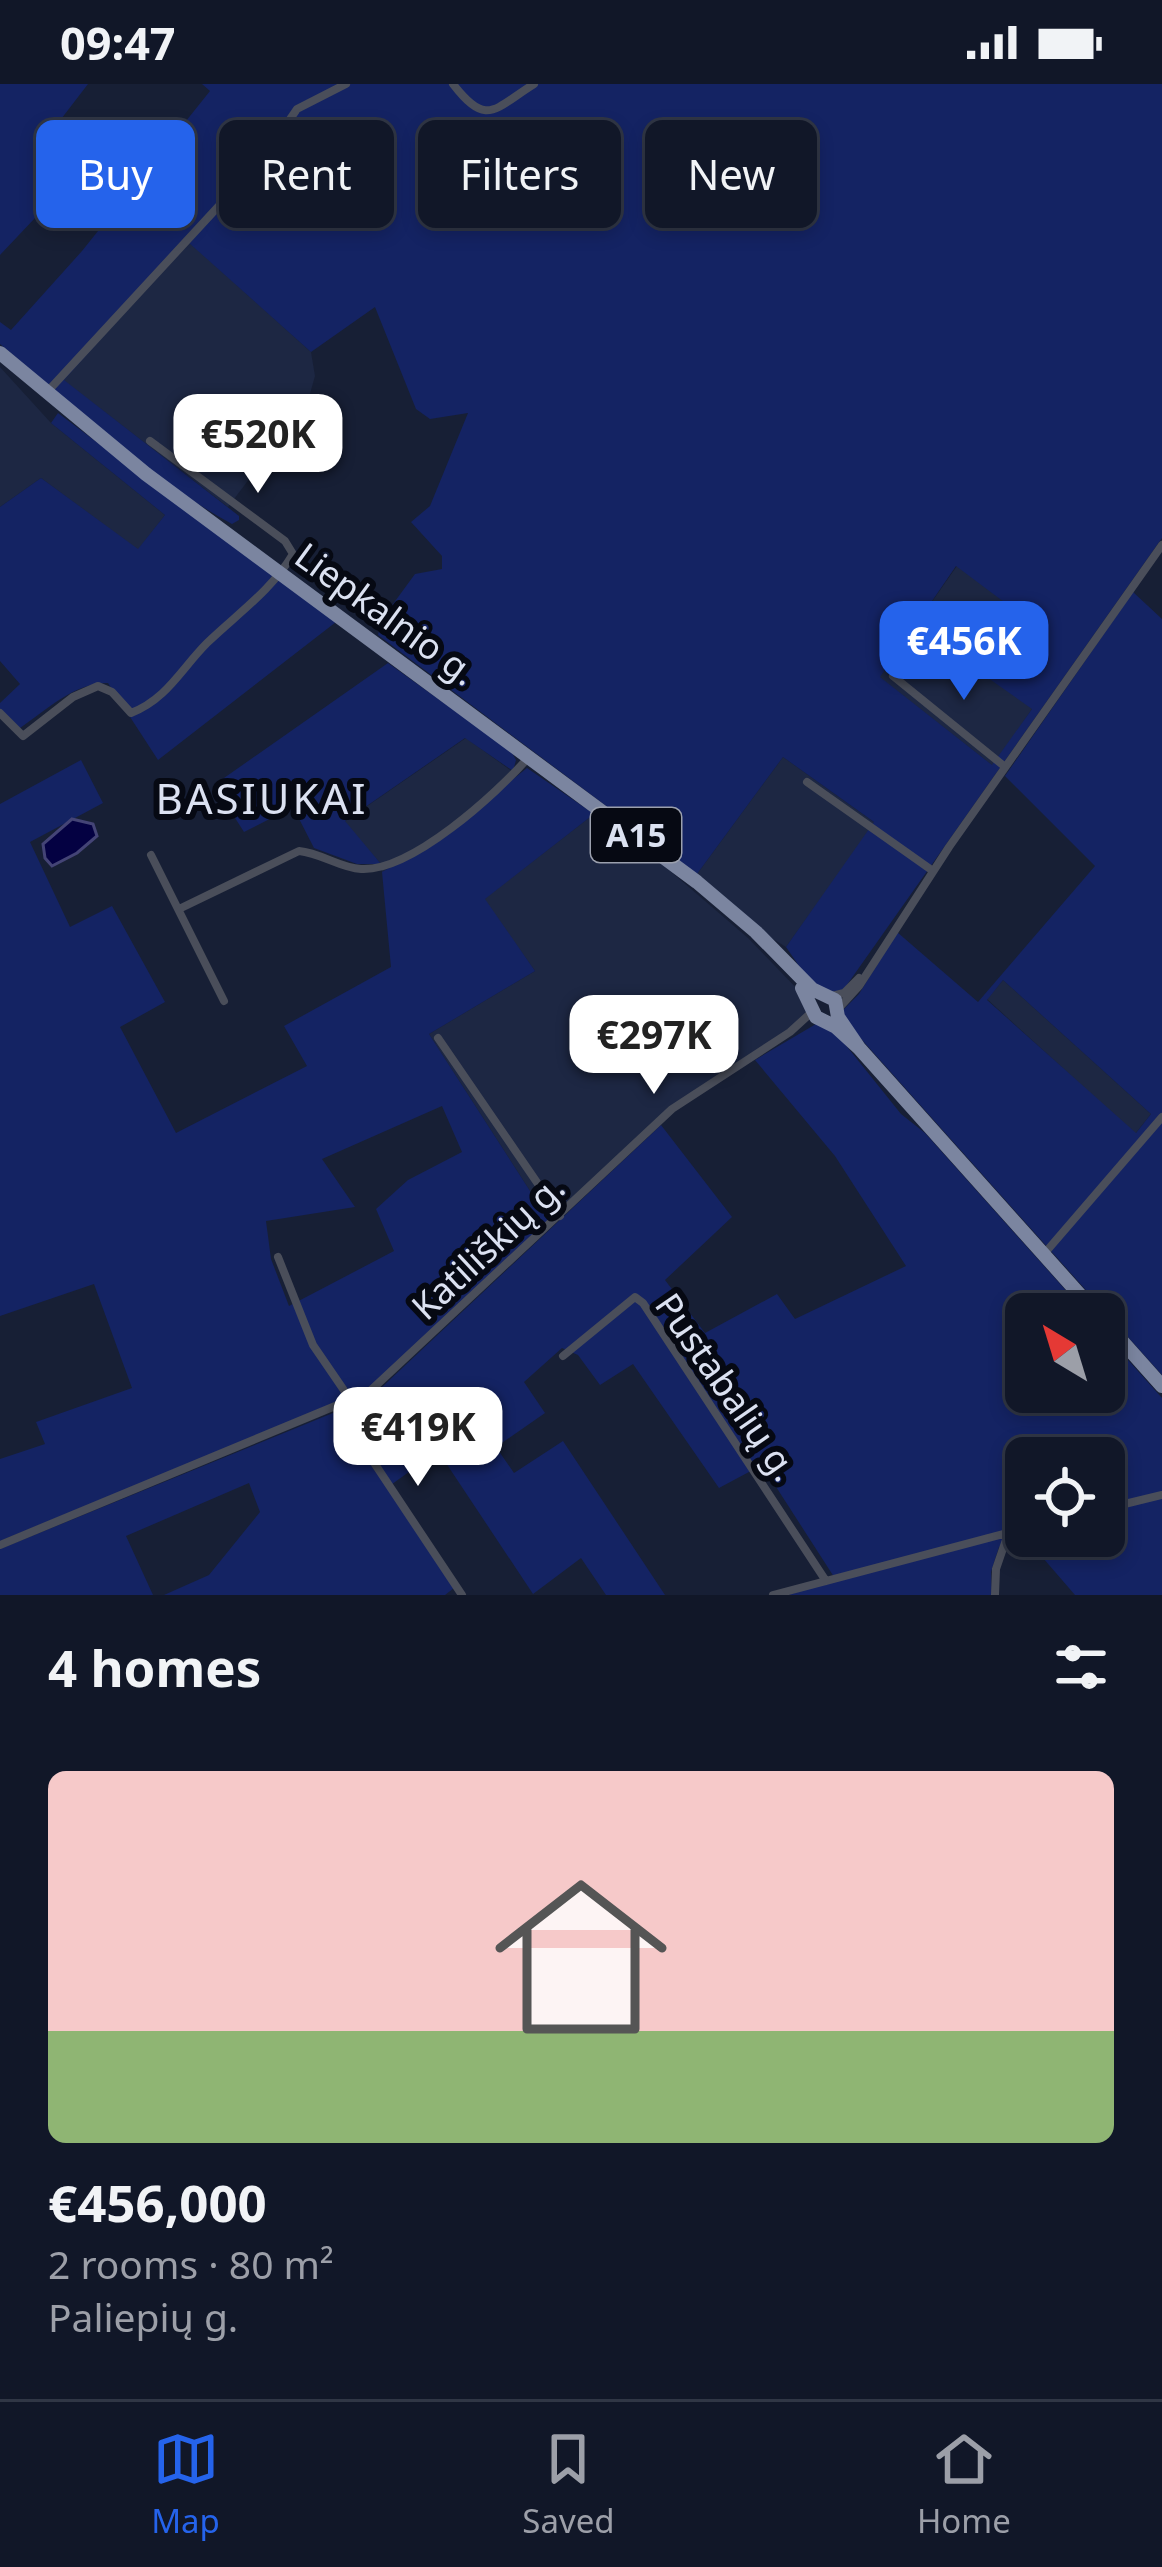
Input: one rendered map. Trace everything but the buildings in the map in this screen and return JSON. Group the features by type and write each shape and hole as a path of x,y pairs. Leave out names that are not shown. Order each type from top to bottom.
{"highway":[{"name":"Liepkalnio g.","path":"0,352 131,463 664,856 739,919 1044,1254"},
{"name":"A15","path":"1044,1254 1078,1293"},
{"path":"1125,1345 1162,1386"}],"street":[{"path":"47,392 264,157 297,109 346,84"},
{"path":"453,84 470,106 482,112 534,84"},
{"path":"0,713 22,736 73,697 98,686 112,692 130,713 138,711 170,688 198,652 281,574 293,554 284,541 150,441"},
{"name":"Katiliškių g.","path":"0,1545 352,1402 385,1381 672,1109 859,986 1004,766 1162,544"},
{"path":"893,676 1004,766"},
{"path":"179,909 299,851 352,868 386,867 471,812 530,757"},
{"path":"807,782 933,871"},
{"path":"151,855 224,1001"},
{"path":"438,1038 560,1216"},
{"path":"1044,1254 1162,1117"},
{"path":"278,1257 313,1345 352,1402"},
{"name":"Pustabalių g.","path":"563,1355 635,1298 643,1303 826,1581"},
{"path":"337,1407 462,1595"},
{"path":"1125,1504 1162,1495"},
{"path":"773,1595 1005,1534"},
{"path":"995,1595 996,1569 1005,1544"}],"shaded area":[{"path":"0,84 88,84 60,120 36,120 36,217 0,255"},
{"path":"202,84 1162,84 1162,538 844,989 834,992 810,982 786,947 874,822 783,757 697,874 378,635 382,619 415,574 442,569 442,556 411,522 430,506 468,413 430,419 416,409 375,307 311,352 188,242 64,380 239,516 232,524 141,463 0,344 0,322 11,330 100,228 195,228 195,120 187,120 210,91","holes":["956,566 1020,614 981,673 1032,709 992,765 880,677"]},
{"path":"189,242 311,352 315,376 308,401 228,507 63,380"},
{"path":"0,367 51,423 165,515 138,550 41,478 0,507"},
{"path":"58,413 336,622 158,760 108,683 72,692 20,728 0,709 0,703 20,684 0,661 0,507 41,478 138,549 165,515 51,423"},
{"path":"957,566 1021,614 1032,709 993,766 879,677"},
{"path":"1133,592 1162,619 1162,1375 1125,1334 1125,1293 1089,1293 854,1031 842,1011 859,994 897,932 978,1002 1095,866 1005,776","holes":["1003,980 1151,1114 1136,1133 987,1000"]},
{"path":"388,663 511,751 516,760 513,771 465,738 345,821 381,864 357,864 314,848 293,807 244,832 214,785"},
{"path":"466,738 517,775 436,841 382,872 381,864 344,822"},
{"path":"783,757 875,823 786,947 760,931 697,874"},
{"path":"81,760 103,803 30,842 70,927 112,906 165,1002 120,1027 176,1133 307,1066 284,1026 391,967 382,872 436,841 527,768 594,814 485,899 535,971 429,1034 550,1222 366,1391 0,1541 0,1459 45,1444 36,1422 132,1388 94,1284 0,1316 0,804","holes":["442,1106 462,1152 408,1180 376,1209 394,1251 289,1306 271,1259 266,1221 355,1207 322,1159"]},
{"path":"594,814 748,938 804,996 810,1009 790,1028 673,1105 550,1222 429,1034 535,971 484,899"},
{"path":"72,819 93,824 97,836 52,866 43,844"},
{"path":"1003,980 1151,1114 1135,1134 987,999"},
{"path":"816,1024 832,1028 901,1114 925,1133 1068,1293 1005,1293 1005,1413 1125,1413 1125,1357 1162,1398 1162,1595 1075,1595 1042,1557 1125,1557 1125,1437 1005,1437 1005,1544 999,1547 991,1572 992,1595 788,1595 836,1580 762,1465 719,1488 633,1364 600,1385 578,1355 562,1348 524,1382 545,1413 496,1447 514,1473 563,1441 665,1595 606,1595 581,1558 533,1594 438,1451 388,1487 454,1588 445,1595 164,1595 209,1575 260,1512 249,1483 126,1536 153,1595 0,1595 0,1549 355,1404 380,1389 661,1125 732,1217 665,1280 705,1333 777,1294 795,1319 906,1266 835,1156 755,1060"}],"district":[{"name":"BASIUKAI","path":"262,799"}]}
